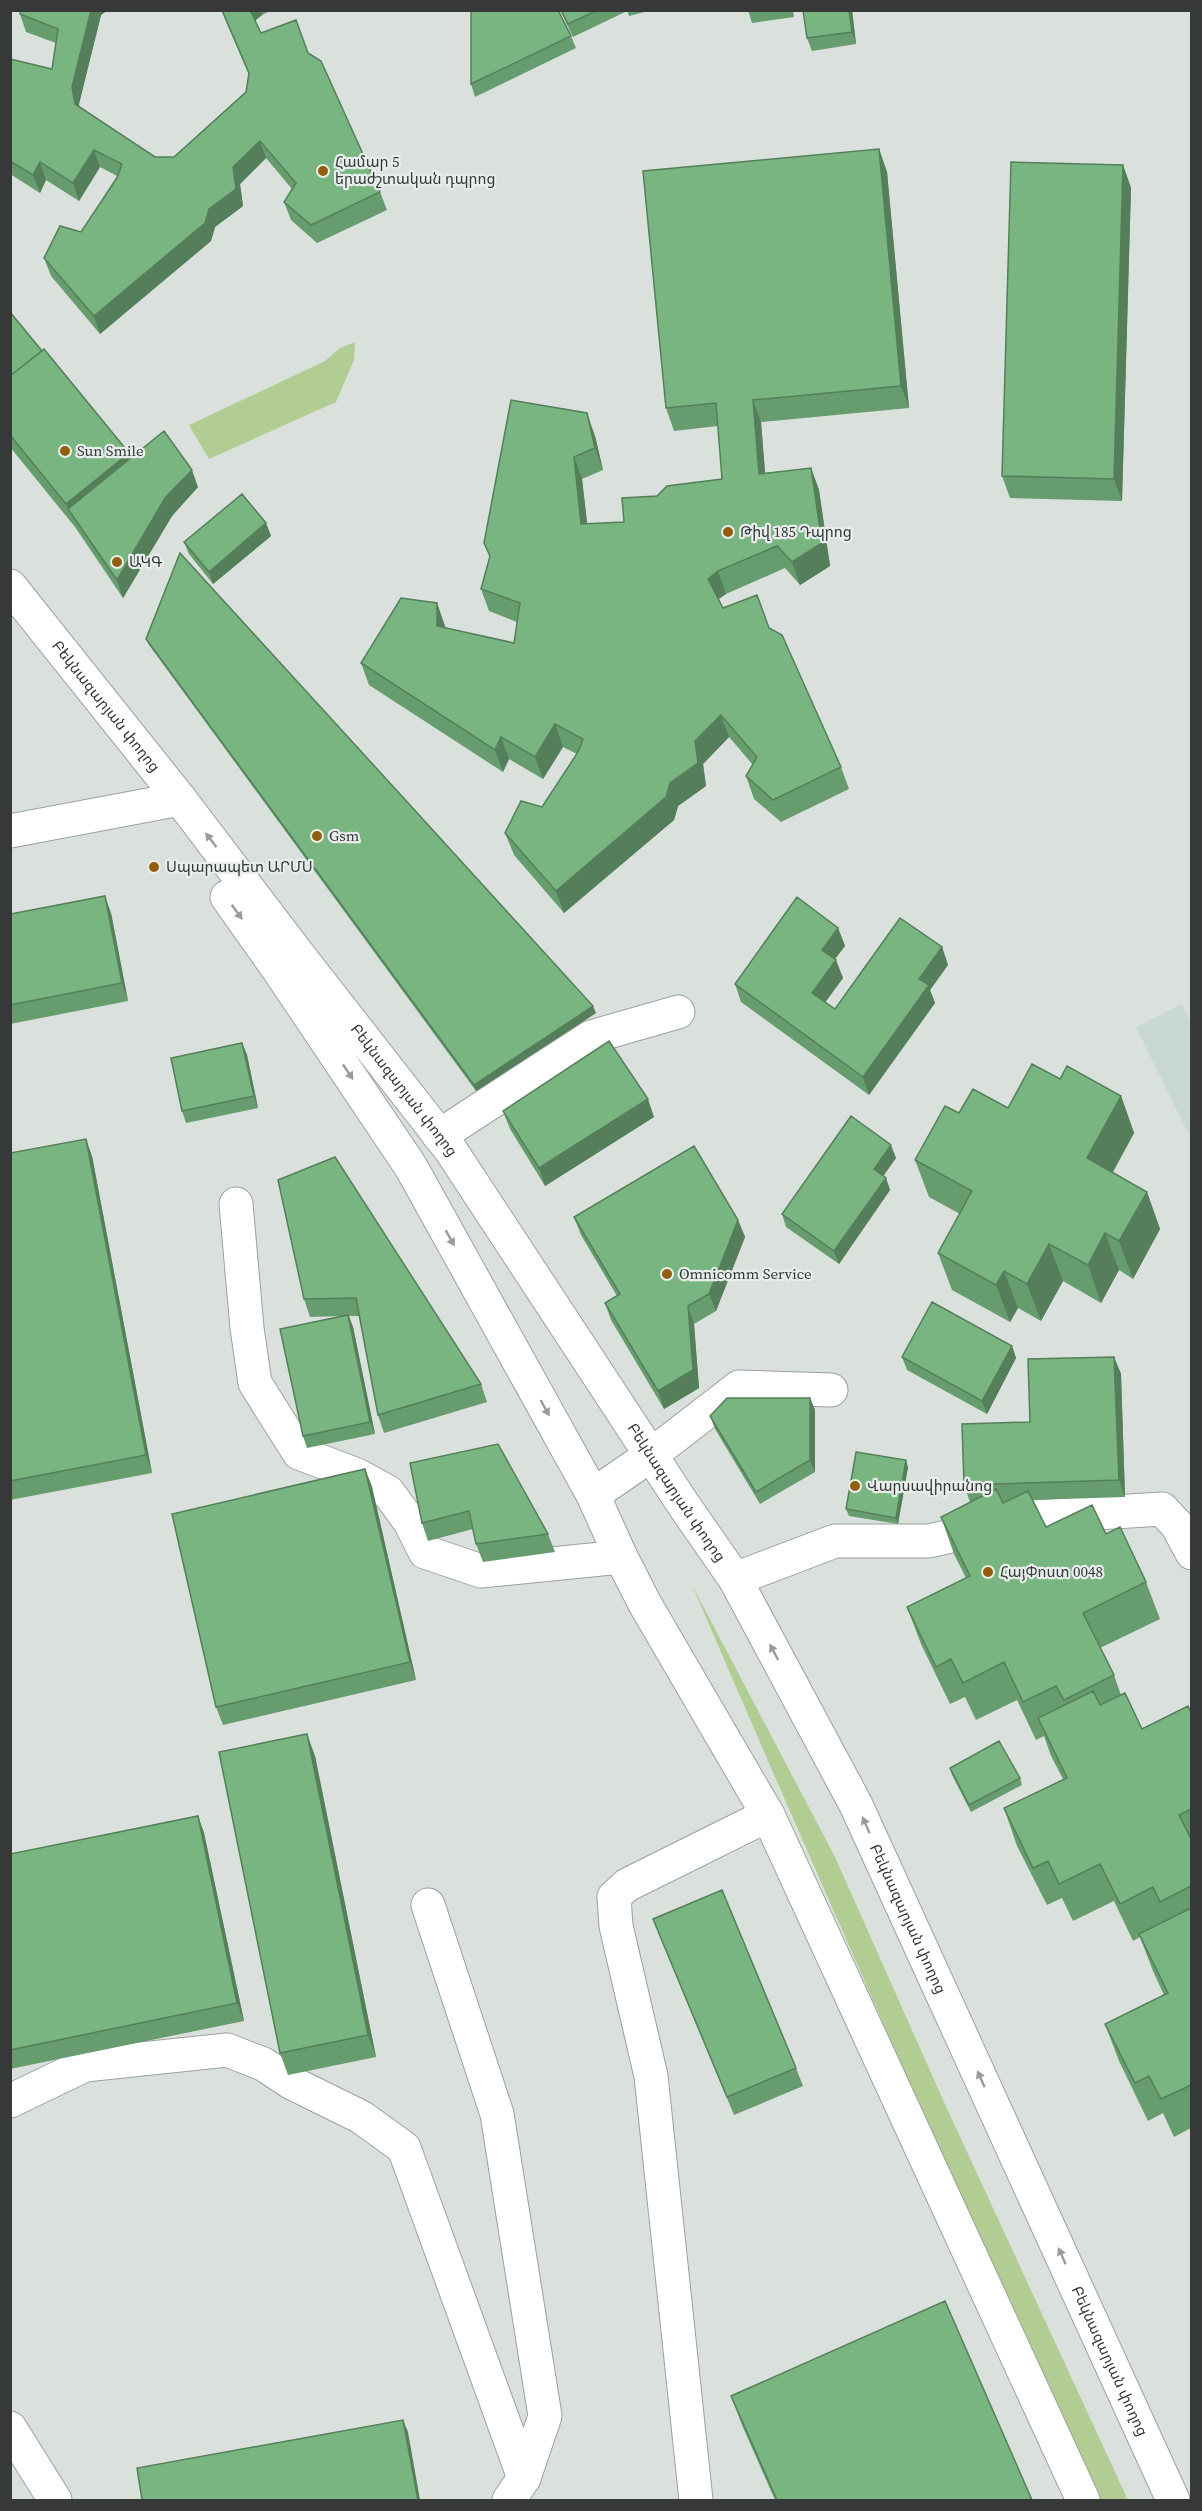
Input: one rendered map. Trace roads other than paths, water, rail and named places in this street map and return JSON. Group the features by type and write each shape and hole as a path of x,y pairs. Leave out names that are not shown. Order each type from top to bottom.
{"street":[{"name":"Բեկնազարյան փողոց","path":"10,586 167,801 187,843 279,969 411,1167 594,1495 621,1557 645,1604 768,1815 1083,2500"},
{"name":"Բեկնազարյան փողոց","path":"10,615 167,801 450,1149 715,1553 735,1579 856,1804 1173,2500"},
{"path":"10,831 167,801"},
{"path":"439,1136 591,1037 678,1012"},
{"path":"236,1204 247,1328 255,1383 299,1453 357,1475 388,1492 410,1522 425,1552 481,1571 621,1557"},
{"path":"594,1495 651,1455 739,1387 831,1390"},
{"path":"735,1579 835,1541 929,1540 1033,1517 1162,1509 1177,1525 1191,1553"},
{"path":"696,2500 651,2076 616,1926 614,1897 627,1885 768,1815"},
{"path":"428,1905 499,2126 545,2416 516,2489"},
{"path":"10,2101 85,2065 227,2050 263,2064 292,2084 361,2117 404,2148 516,2489"},
{"path":"10,2428 55,2500"}],"place":[{"name":"Համար 5 երաժշտական դպրոց","path":"323,171"},
{"name":"Sun Smile","path":"65,451"},
{"name":"Թիվ 185 Դպրոց","path":"728,532"},
{"name":"ԱԿԳ","path":"117,562"},
{"name":"Gsm","path":"317,836"},
{"name":"Սպարապետ ԱՐՄՍ","path":"154,867"},
{"name":"Omnicomm Service","path":"667,1274"},
{"name":"Վարսավիրանոց","path":"855,1486"},
{"name":"ՀայՓոստ 0048","path":"988,1572"}]}
